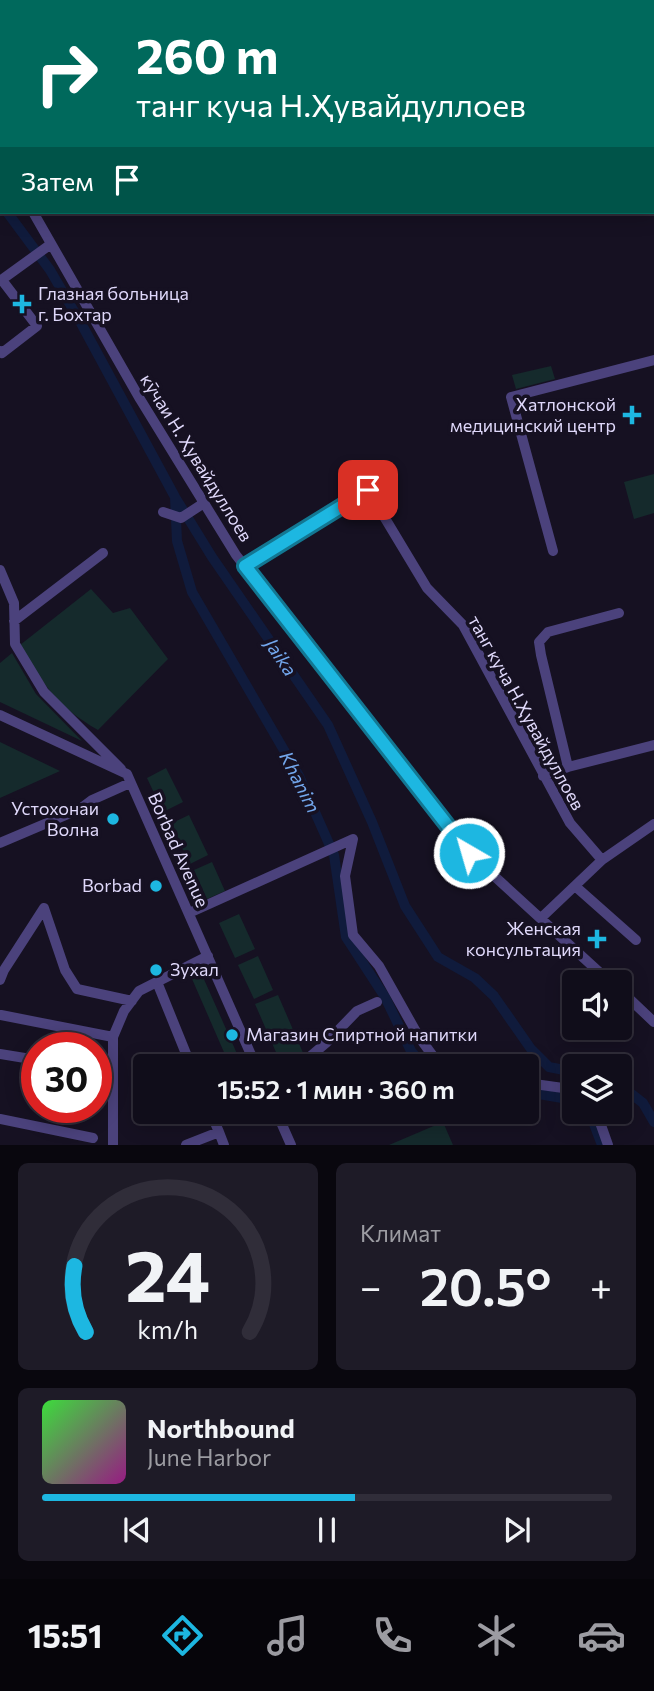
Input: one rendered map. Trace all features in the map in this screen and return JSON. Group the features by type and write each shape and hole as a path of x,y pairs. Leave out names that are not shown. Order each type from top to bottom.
{"street":[{"name":"кӯчаи Н. Ҳувайдуллоев","path":"34,214 139,399 245,566 469,853 597,970"},
{"path":"0,351 2,353 37,326 1,281 51,244"},
{"path":"553,551 511,397 654,360"},
{"name":"танг куча Н.Ҳувайдуллоев","path":"245,566 368,490 427,587 463,625 569,823 602,860"},
{"path":"163,512 181,518 204,503"},
{"path":"14,621 103,554"},
{"path":"0,570 13,603 15,644 44,692 129,778"},
{"path":"568,767 540,642 548,632 619,613"},
{"path":"0,715 129,778"},
{"path":"543,776 654,745"},
{"path":"0,843 80,809 129,778"},
{"name":"Borbad Avenue","path":"129,778 251,1054"},
{"path":"541,918 602,860 654,824"},
{"path":"189,913 353,839 345,876 352,935 380,966 419,1037 432,1054"},
{"path":"575,886 636,940"},
{"path":"0,980 44,908 65,970 77,989 132,1001"},
{"path":"113,1145 113,1037 124,1011 139,991 208,956"},
{"path":"157,982 186,1054"},
{"path":"632,1001 654,1022"},
{"path":"314,1054 357,1011 377,1002"},
{"path":"1,1015 113,1037"},
{"path":"0,1054 21,1057"},
{"path":"539,1085 562,1090"},
{"path":"0,1119 93,1138"},
{"path":"216,1124 224,1145"},
{"path":"282,1124 291,1145"},
{"path":"601,1124 608,1145"},
{"path":"186,1145 219,1132"}],"green space":[{"path":"551,366 555,379 516,389 512,375"},
{"path":"654,474 654,513 634,519 624,482"},
{"path":"91,589 113,613 130,608 168,659 98,730 61,703 20,645"},
{"path":"12,653 36,694 82,741 0,702 0,663"},
{"path":"0,742 60,771 0,798"},
{"path":"166,768 183,802 163,812 147,778"},
{"path":"189,815 208,855 190,864 170,824"},
{"path":"212,862 225,891 207,899 194,870"},
{"path":"239,914 255,949 235,958 219,923"},
{"path":"258,956 273,990 254,999 238,965"},
{"path":"199,968 237,1054 225,1054 189,972"},
{"path":"278,995 304,1054 277,1054 255,1004"},
{"path":"444,1124 453,1145 389,1145"}],"waterway":[{"name":"Jaika","path":"8,214 50,270 175,497 212,557 328,725 372,822 405,906 438,957 475,978 494,996 531,1049 549,1067 562,1070"},
{"name":"Khanim","path":"175,497 177,541 192,592 299,776 334,855 346,937 385,997 414,1054"},
{"name":"Khanim","path":"539,1094 562,1098"},
{"name":"Jaika","path":"632,1094 643,1103 654,1122"},
{"name":"Khanim","path":"594,1124 602,1145"}],"place":[{"name":"Глазная больница г. Бохтар","path":"22,304"},
{"name":"Хатлонской медицинский центр","path":"632,415"},
{"name":"Устохонаи Волна","path":"113,819"},
{"name":"Borbad","path":"156,886"},
{"name":"Женская консультация","path":"597,939"},
{"name":"Зухал","path":"156,970"},
{"name":"Магазин Спиртной напитки","path":"232,1035"}],"route":[{"path":"368,490 245,566 469,853"}]}
